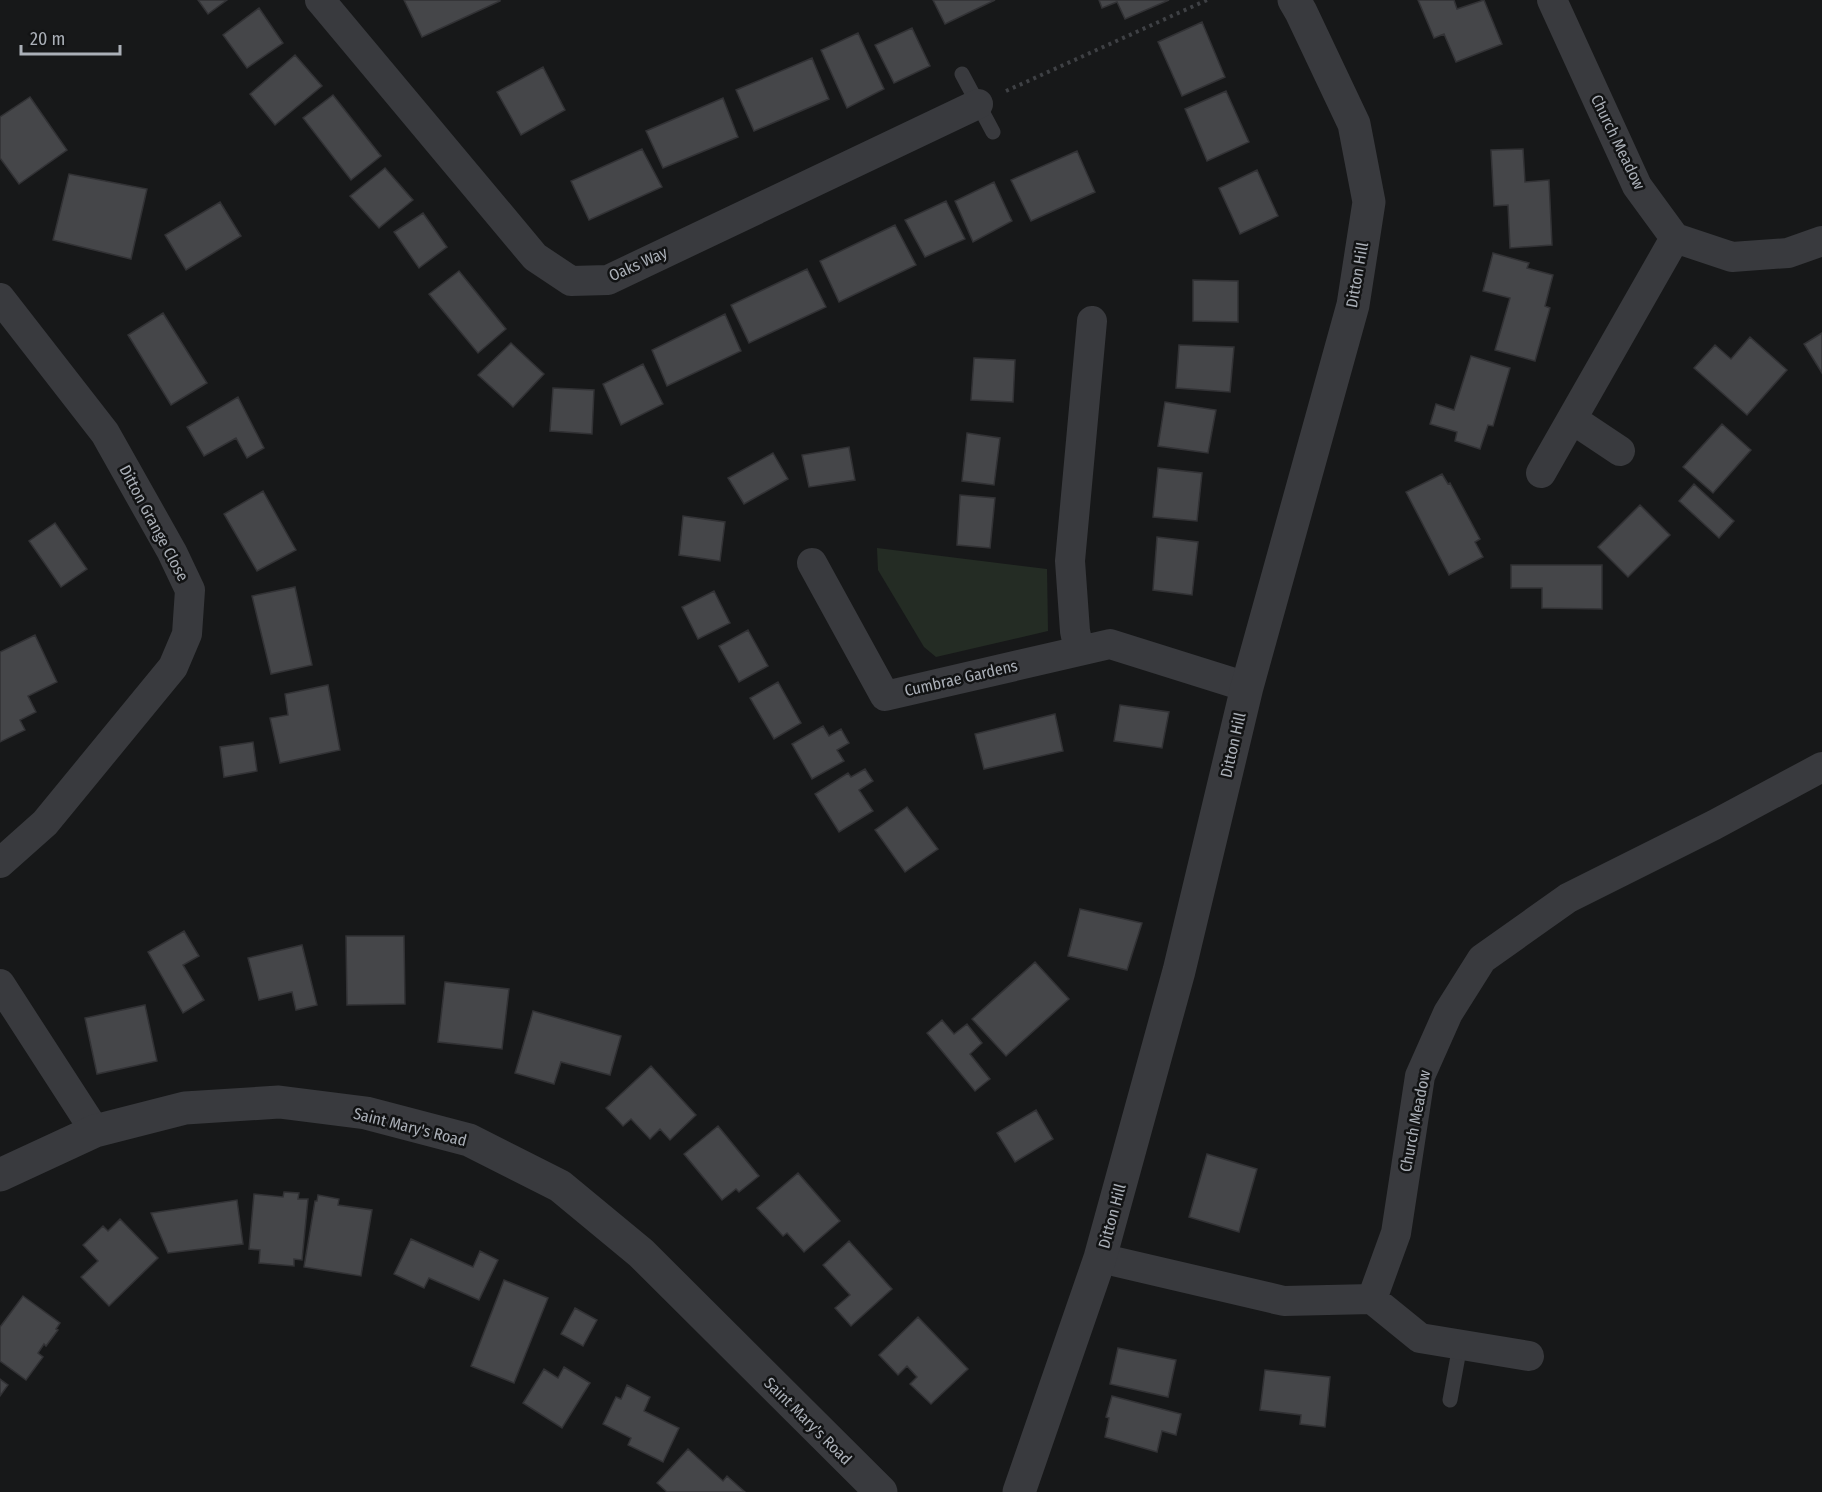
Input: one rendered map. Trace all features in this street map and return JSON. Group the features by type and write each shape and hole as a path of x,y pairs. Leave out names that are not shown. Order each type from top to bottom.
{"street":[{"name":"Oaks Way","path":"320,0 536,257 571,281 608,280 978,104"},
{"name":"Ditton Hill","path":"1019,1492 1100,1258 1179,971 1247,687 1353,305 1369,202 1354,124 1302,12 1294,0"},
{"name":"Church Meadow","path":"1552,0 1637,186 1676,238"},
{"path":"1541,474 1676,238 1732,257 1788,252 1822,241"},
{"name":"Ditton Grange Close","path":"0,298 105,433 172,552 190,590 187,634 172,667 45,823 0,863"},
{"path":"1079,651 1075,631 1070,561 1092,321"},
{"path":"1572,419 1620,451"},
{"name":"Cumbrae Gardens","path":"812,563 885,696 1110,644 1247,687"},
{"name":"Church Meadow","path":"1372,1299 1395,1233 1420,1076 1448,1013 1482,959 1568,898 1714,825 1822,767"},
{"path":"0,984 95,1131"},
{"name":"Saint Mary's Road","path":"0,1175 95,1131 185,1108 279,1102 366,1113 470,1140 560,1186 641,1253 881,1492"},
{"path":"1100,1258 1284,1301 1372,1299 1419,1338 1529,1356"}],"lane":[{"path":"962,74 993,132"},
{"path":"1450,1400 1460,1345"}],"path":[{"path":"978,104 1208,0"}],"shaded area":[{"path":"877,548 1047,569 1048,631 936,657 924,647 878,570"}],"building":[{"path":"198,0 227,0 208,14"},
{"path":"404,0 500,0 500,1 422,37"},
{"path":"933,0 995,0 945,24"},
{"path":"1099,0 1169,0 1125,19 1117,2 1102,8"},
{"path":"1418,0 1454,0 1457,9 1484,0 1502,44 1456,62 1444,34 1434,38"},
{"path":"259,8 283,43 247,68 223,35"},
{"path":"1202,22 1225,77 1182,96 1158,42"},
{"path":"912,28 930,66 894,83 875,45"},
{"path":"858,33 884,89 847,108 821,50"},
{"path":"295,55 322,86 275,125 250,94"},
{"path":"812,58 829,99 754,131 736,90"},
{"path":"543,67 565,110 521,135 497,92"},
{"path":"1226,91 1249,142 1207,161 1185,109"},
{"path":"333,95 381,156 351,180 303,118"},
{"path":"30,97 67,150 19,184 0,158 0,117"},
{"path":"723,98 738,137 663,168 646,131"},
{"path":"642,149 662,187 589,220 571,181"},
{"path":"1523,149 1525,182 1549,180 1552,245 1510,248 1508,205 1494,206 1491,150"},
{"path":"1077,151 1095,192 1031,221 1011,180"},
{"path":"385,168 413,200 379,228 350,196"},
{"path":"1257,170 1278,216 1240,234 1219,188"},
{"path":"69,174 147,189 131,259 53,240"},
{"path":"994,182 1012,221 973,242 955,201"},
{"path":"946,201 965,239 925,257 905,220"},
{"path":"220,202 241,236 186,270 165,235"},
{"path":"423,213 447,247 419,268 394,232"},
{"path":"895,225 916,265 839,302 820,261"},
{"path":"1493,253 1529,263 1527,268 1553,275 1545,306 1550,308 1535,361 1495,350 1510,298 1483,291"},
{"path":"807,269 826,307 749,343 731,305"},
{"path":"459,271 506,329 478,353 429,294"},
{"path":"1193,280 1238,281 1238,322 1193,321"},
{"path":"163,313 207,383 171,405 128,335"},
{"path":"725,314 741,351 667,386 652,350"},
{"path":"1822,333 1822,373 1804,344"},
{"path":"1750,337 1787,370 1747,415 1694,368 1715,345 1731,359"},
{"path":"511,343 544,374 513,407 478,375"},
{"path":"1179,345 1234,347 1230,392 1176,388"},
{"path":"1471,356 1510,368 1493,426 1488,425 1480,449 1455,441 1457,432 1430,424 1436,404 1454,410"},
{"path":"974,358 1015,360 1013,402 971,400"},
{"path":"643,364 663,404 621,425 603,384"},
{"path":"553,388 594,390 592,434 550,431"},
{"path":"238,397 264,448 247,458 236,438 204,456 187,427"},
{"path":"1165,402 1216,410 1208,453 1158,446"},
{"path":"1722,424 1751,450 1713,493 1683,467"},
{"path":"967,433 1000,438 994,485 962,481"},
{"path":"849,447 855,480 809,487 802,455"},
{"path":"773,453 788,479 744,504 728,478"},
{"path":"1158,468 1202,473 1197,521 1153,517"},
{"path":"1442,474 1448,484 1450,483 1480,539 1475,542 1483,557 1449,575 1406,492"},
{"path":"1694,484 1734,521 1719,538 1679,501"},
{"path":"263,491 296,550 257,571 224,514"},
{"path":"960,495 995,498 990,548 957,545"},
{"path":"1640,505 1670,535 1628,577 1598,547"},
{"path":"683,516 725,522 720,561 679,555"},
{"path":"55,523 87,569 61,587 29,541"},
{"path":"1157,537 1198,542 1192,595 1153,590"},
{"path":"1511,565 1602,565 1602,609 1542,608 1542,588 1511,588"},
{"path":"295,587 312,665 271,674 252,596"},
{"path":"714,591 730,623 698,639 682,607"},
{"path":"748,630 768,666 739,682 719,646"},
{"path":"35,635 57,682 28,696 36,712 20,720 25,730 0,742 0,652"},
{"path":"778,682 801,723 774,739 750,698"},
{"path":"328,685 340,750 280,763 270,718 288,715 285,694"},
{"path":"1120,705 1169,712 1162,748 1114,741"},
{"path":"1055,714 1063,751 984,769 975,734"},
{"path":"823,726 829,736 841,729 849,743 837,750 844,761 812,779 792,744"},
{"path":"253,742 257,771 224,777 220,747"},
{"path":"865,769 873,781 859,790 873,811 839,832 815,794 848,773 851,777"},
{"path":"907,807 938,849 905,872 875,830"},
{"path":"1080,909 1142,923 1127,970 1068,956"},
{"path":"184,931 199,956 183,965 204,1000 183,1013 148,952"},
{"path":"346,936 404,936 405,1004 347,1005"},
{"path":"302,945 317,1005 296,1010 292,992 259,1000 248,958"},
{"path":"1035,962 1069,999 1006,1056 972,1019"},
{"path":"445,982 509,989 502,1049 438,1042"},
{"path":"145,1005 157,1061 97,1074 85,1018"},
{"path":"533,1011 621,1036 610,1075 561,1062 554,1084 515,1073"},
{"path":"942,1020 954,1034 967,1024 982,1043 970,1054 990,1079 975,1091 927,1033"},
{"path":"651,1066 696,1115 670,1140 660,1129 650,1139 631,1119 623,1126 606,1108"},
{"path":"1036,1110 1053,1139 1015,1162 997,1133"},
{"path":"718,1126 759,1176 739,1192 736,1189 722,1200 684,1154"},
{"path":"1207,1154 1257,1169 1239,1232 1189,1217"},
{"path":"798,1173 840,1221 804,1252 787,1233 783,1236 757,1208"},
{"path":"284,1192 299,1193 298,1199 308,1199 302,1260 294,1259 294,1266 259,1263 260,1250 249,1249 254,1194 283,1197"},
{"path":"318,1195 339,1199 338,1205 372,1210 361,1276 304,1267"},
{"path":"237,1200 243,1244 168,1253 151,1213"},
{"path":"120,1219 158,1258 109,1306 81,1277 98,1261 83,1245 103,1226 108,1231"},
{"path":"411,1239 473,1267 480,1251 498,1260 479,1300 429,1278 424,1288 394,1274"},
{"path":"849,1241 892,1289 851,1326 835,1308 850,1295 823,1265"},
{"path":"504,1280 548,1298 514,1383 471,1366"},
{"path":"23,1296 60,1323 56,1329 58,1330 38,1353 43,1357 26,1380 0,1361 0,1327"},
{"path":"575,1308 597,1320 583,1346 561,1334"},
{"path":"918,1317 968,1369 931,1404 910,1384 917,1377 907,1366 898,1375 879,1355"},
{"path":"1118,1348 1176,1360 1168,1397 1110,1384"},
{"path":"564,1367 590,1383 562,1428 523,1403 544,1369 558,1378"},
{"path":"1265,1370 1330,1377 1325,1427 1300,1424 1301,1415 1260,1410"},
{"path":"0,1379 8,1385 0,1396"},
{"path":"627,1385 650,1397 644,1411 679,1428 663,1462 628,1445 631,1438 603,1424 616,1397 621,1399"},
{"path":"1112,1396 1181,1414 1176,1435 1162,1431 1157,1452 1105,1437 1109,1418 1106,1417"},
{"path":"688,1449 723,1481 727,1476 745,1492 667,1492 657,1483"}]}
